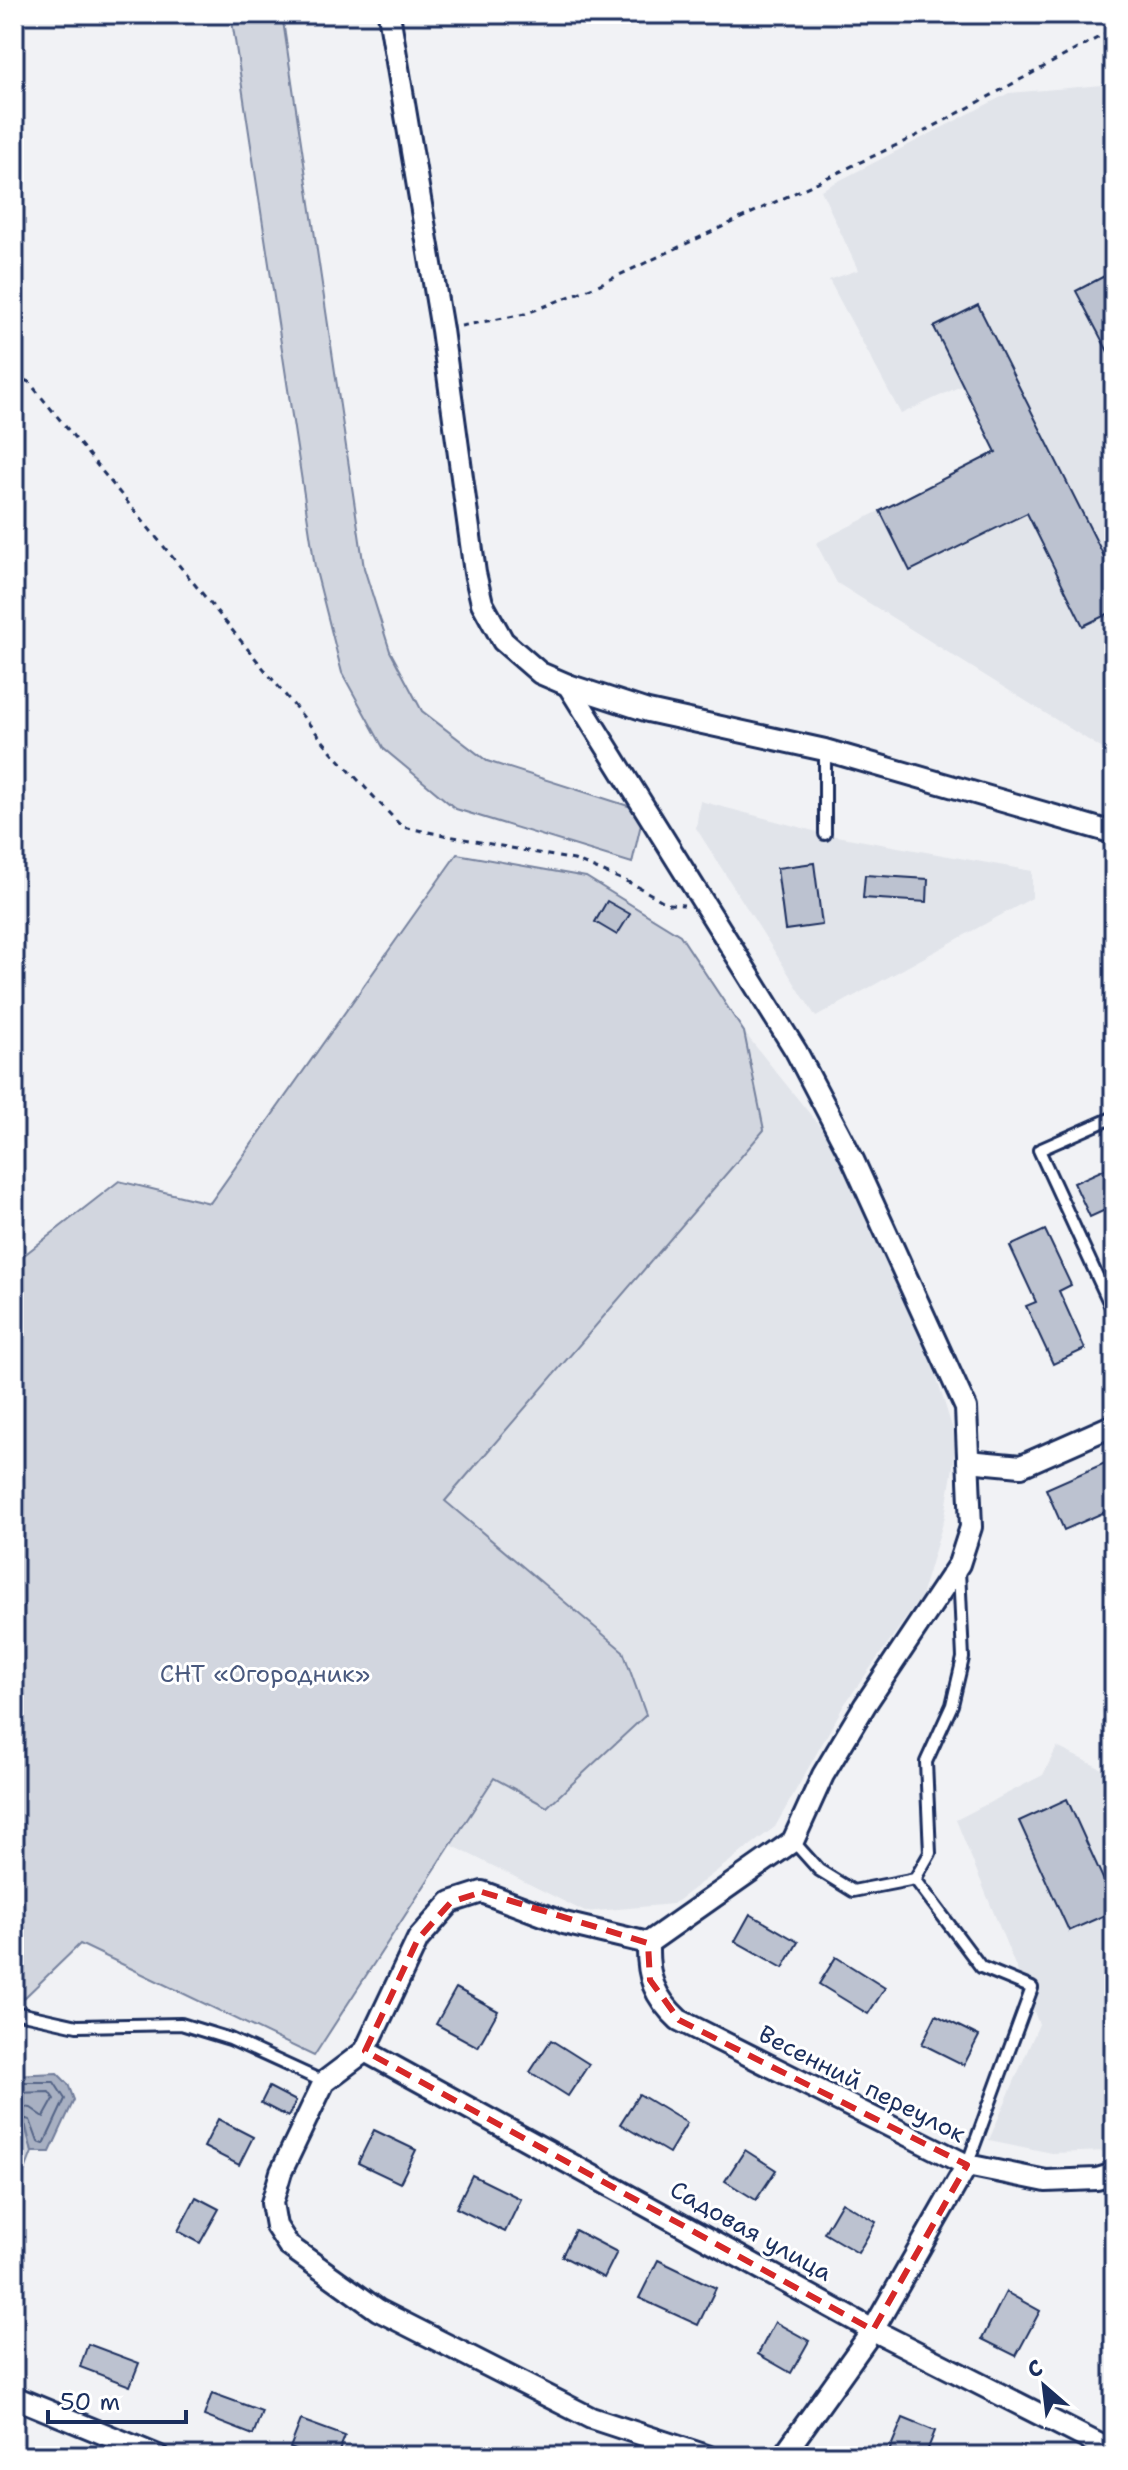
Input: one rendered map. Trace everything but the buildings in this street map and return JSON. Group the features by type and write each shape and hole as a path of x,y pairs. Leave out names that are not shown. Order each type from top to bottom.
{"street":[{"path":"389,14 442,330 482,603 503,641 540,673 648,711 825,750 1114,833"},
{"path":"568,685 796,1051 853,1160 966,1408 971,1527 959,1564 865,1705 823,1775 793,1841 648,1943 564,1923 482,1892 451,1902 418,1939 365,2051 324,2082 281,2172 272,2203 276,2226 289,2246 378,2310 591,2418 707,2456"},
{"path":"968,1461 1021,1466 1114,1425"},
{"name":"Весенний переулок","path":"648,1943 650,1980 660,2002 679,2020 967,2165 1046,2181 1097,2179 1114,2174"},
{"name":"Садовая улица","path":"365,2051 579,2165 873,2330 1114,2452"},
{"path":"783,2456 873,2330 967,2165"},
{"path":"14,2397 158,2456"}],"lane":[{"path":"825,750 825,834"},
{"path":"1114,1117 1039,1150 1114,1313"},
{"path":"793,1841 819,1870 853,1891 915,1879 930,1853 926,1762 952,1705 963,1658 959,1564"},
{"path":"915,1879 981,1967 1032,1988 967,2165"},
{"path":"14,2012 77,2026 181,2024 230,2039 324,2082"}],"path":[{"path":"442,330 525,314 596,286 916,136 1114,29"},
{"path":"14,376 29,382 332,752 402,827 574,860 633,884 668,904 708,907"}],"highlighted area":[{"path":"482,1892 648,1943 650,1980 679,2020 967,2165 873,2330 365,2051 418,1939 451,1902"}],"shaded area":[{"path":"1114,84 1114,756 837,583 816,543 996,452 963,385 901,414 829,280 858,270 821,190 1009,93"},
{"path":"700,801 825,834 1032,871 1032,898 816,1017 696,828"},
{"path":"744,1032 826,1134 918,1318 957,1443 945,1516 921,1597 844,1705 775,1827 673,1904 585,1912 451,1845 495,1777 445,1501 764,1130"},
{"path":"1057,1747 1114,1775 1114,2149 1107,2151 1052,2153 989,2140 1039,2024 956,1820 1043,1775"}],"green space":[{"path":"231,14 282,14 364,568 390,651 422,711 487,761 644,811 632,863 456,809 384,749 342,673 315,567"},
{"name":"СНТ «Огородник»","path":"457,854 586,877 680,935 744,1032 764,1130 445,1501 623,1651 646,1715 547,1807 494,1778 314,2056 80,1944 21,2001 14,1998 14,1263 119,1181 210,1203"},
{"path":"14,2123 25,2126 32,2152 14,2199"}],"water":[{"path":"57,2073 68,2084 74,2100 50,2152 32,2152 26,2126 14,2123 14,2075"}]}
